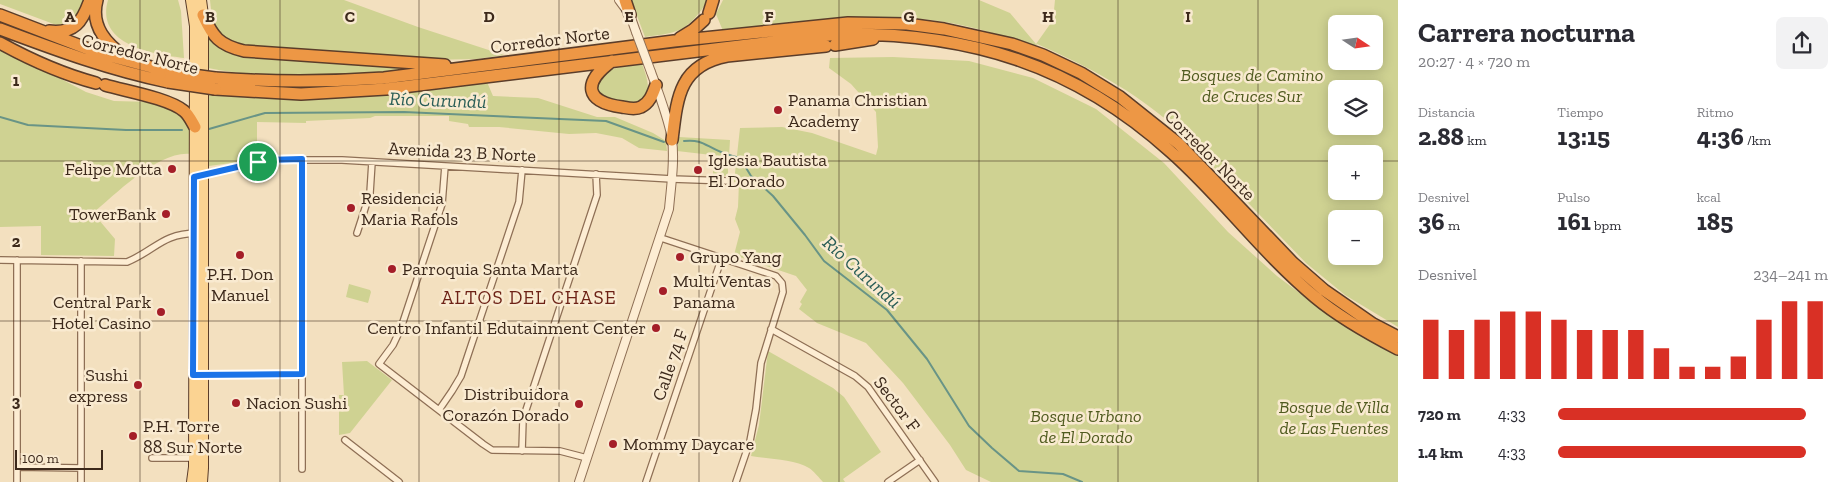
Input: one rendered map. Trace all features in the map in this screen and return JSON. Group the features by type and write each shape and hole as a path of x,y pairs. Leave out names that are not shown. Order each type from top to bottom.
{"highway":[{"path":"41,30 61,32 73,28 83,17 90,0"},
{"path":"97,0 96,19 102,36 114,49 135,63"},
{"path":"625,0 630,15"},
{"path":"674,41 693,30 706,16 713,0"},
{"name":"Corredor Norte","path":"0,15 83,48 135,63 169,77"},
{"path":"203,15 212,34 218,41 227,46 244,50 472,67"},
{"name":"Corredor Norte","path":"215,83 342,81 823,25 907,24 944,29 1012,44 1043,55 1081,73 1120,97 1179,144 1292,263 1324,290 1374,324 1398,337"},
{"name":"Corredor Norte","path":"0,29 96,64 169,77 301,94 344,93 386,89 838,34 894,34 940,40 1008,56 1038,66 1114,106 1172,152 1273,258 1316,298 1343,318 1398,349"},
{"path":"672,140 678,97 689,76 697,67 713,58 831,45 894,34"},
{"path":"0,42 70,76 176,106 184,111 195,127"},
{"path":"612,61 598,73 592,83 594,96 603,103 634,109 642,107 649,100 656,85"}],"main road":[{"path":"191,0 195,26 199,104 195,127 199,176"},
{"path":"192,482 198,375 199,104 203,15 201,0"},
{"path":"198,375 203,468 202,482"}],"street":[{"path":"579,482 661,238 669,209 672,179 672,140 656,85 630,15 619,0"},
{"path":"302,159 302,469"},
{"name":"Avenida 23 B Norte","path":"199,176 267,160 302,159 729,181"},
{"path":"357,233 370,193 372,162"},
{"path":"445,166 442,204 402,328 393,345 379,364 492,450 560,451 587,458"},
{"path":"439,410 460,376 519,202 522,170"},
{"path":"522,451 523,419 596,195 596,174"},
{"path":"0,260 127,262 167,238 199,233"},
{"path":"661,238 776,276 782,284 783,292 761,363 750,442 736,482"},
{"name":"Calle 74 F","path":"646,482 722,257"},
{"path":"17,260 18,482"},
{"path":"81,261 81,482"},
{"name":"Sector F","path":"771,329 855,376 868,387 935,482"},
{"path":"198,375 302,374"},
{"path":"345,440 399,482"},
{"path":"152,458 194,458"},
{"path":"888,482 920,460"},
{"path":"18,468 81,468"}],"green space":[{"path":"0,0 86,0 73,21 59,26 0,4"},
{"path":"108,0 178,0 181,11 184,58 143,50 118,37 110,27 106,15"},
{"path":"210,0 344,0 504,55 477,59 426,60 239,46 224,37 216,28 212,17"},
{"path":"631,0 709,0 695,18 683,28 645,37"},
{"name":"Bosques de Camino de Cruces Sur","path":"723,0 979,0 1010,13 1036,44 1053,20 1055,0 1398,0 1398,327 1345,295 1306,263 1175,127 1159,113 1126,90 1092,70 1037,44 1035,47 979,29 950,23 896,17 846,18 723,31 716,14"},
{"path":"206,30 225,50 422,68 342,76 288,77 208,68 209,41"},
{"path":"0,47 86,92 114,101 152,102 178,111 191,126 190,154 165,159 151,166 125,185 92,214 115,239 114,256 41,255 41,226 0,227"},
{"path":"893,57 969,61 1033,78 1096,109 1164,163 1228,232 1277,276 1334,319 1398,355 1398,482 991,482 966,470 950,445 903,383 866,343 817,323 799,309 802,304 800,302 807,290 796,276 734,255 740,232 735,219 738,207 739,182 734,182 740,128 782,127 812,133 876,155 878,147 876,112 851,84 829,68 830,58"},
{"path":"642,64 648,88 643,100 637,104 602,98 598,88 598,80 602,75 616,68"},
{"path":"487,82 493,96 538,98 597,117 615,117 653,133 666,141 667,151 639,148 622,138 596,133 569,134 499,127 469,127 468,124 449,121 449,116 375,116 370,118 306,121 306,123 257,122 257,155 238,162 209,166 209,94 279,99 348,97 418,91"},
{"path":"679,137 730,140 729,157 677,151"},
{"path":"713,166 728,167 728,176 713,175"},
{"path":"349,284 370,290 368,303 346,297"},
{"path":"768,351 833,388 844,397 881,452 843,479 845,482 823,482 811,469 803,465 789,461 751,456 759,425"},
{"path":"367,361 392,380 350,433 339,435 339,395 344,395 342,362"}],"waterway":[{"name":"Río Curundú","path":"209,129 265,113 404,112 606,121 664,142"},
{"name":"Río Curundú","path":"0,117 28,125 126,130 182,130"},
{"name":"Río Curundú","path":"684,141 700,142 723,153 740,158 751,176 773,196 824,261 887,310 927,359 969,426 992,448 1019,471 1063,474 1082,482"}],"place":[{"name":"Panama Christian Academy","path":"778,110"},
{"name":"Felipe Motta","path":"172,169"},
{"name":"Iglesia Bautista El Dorado","path":"698,170"},
{"name":"Residencia Maria Rafols","path":"351,208"},
{"name":"TowerBank","path":"166,214"},
{"name":"P.H. Don Manuel","path":"240,255"},
{"name":"Grupo Yang","path":"680,257"},
{"name":"Parroquia Santa Marta","path":"392,269"},
{"name":"Multi Ventas Panama","path":"663,291"},
{"name":"Central Park Hotel Casino","path":"161,312"},
{"name":"Centro Infantil Edutainment Center","path":"656,328"},
{"name":"Sushi express","path":"138,385"},
{"name":"Nacion Sushi","path":"236,403"},
{"name":"Distribuidora Corazón Dorado","path":"579,404"},
{"name":"P.H. Torre 88 Sur Norte","path":"133,436"},
{"name":"Mommy Daycare","path":"613,444"}],"district":[{"name":"ALTOS DEL CHASE","path":"529,297"}],"route":[{"path":"302,159 302,374 193,375 194,177 258,162 302,159"}],"park label":[{"name":"Bosque de Villa de Las Fuentes","path":"1334,417"},
{"name":"Bosque Urbano de El Dorado","path":"1086,426"}]}
